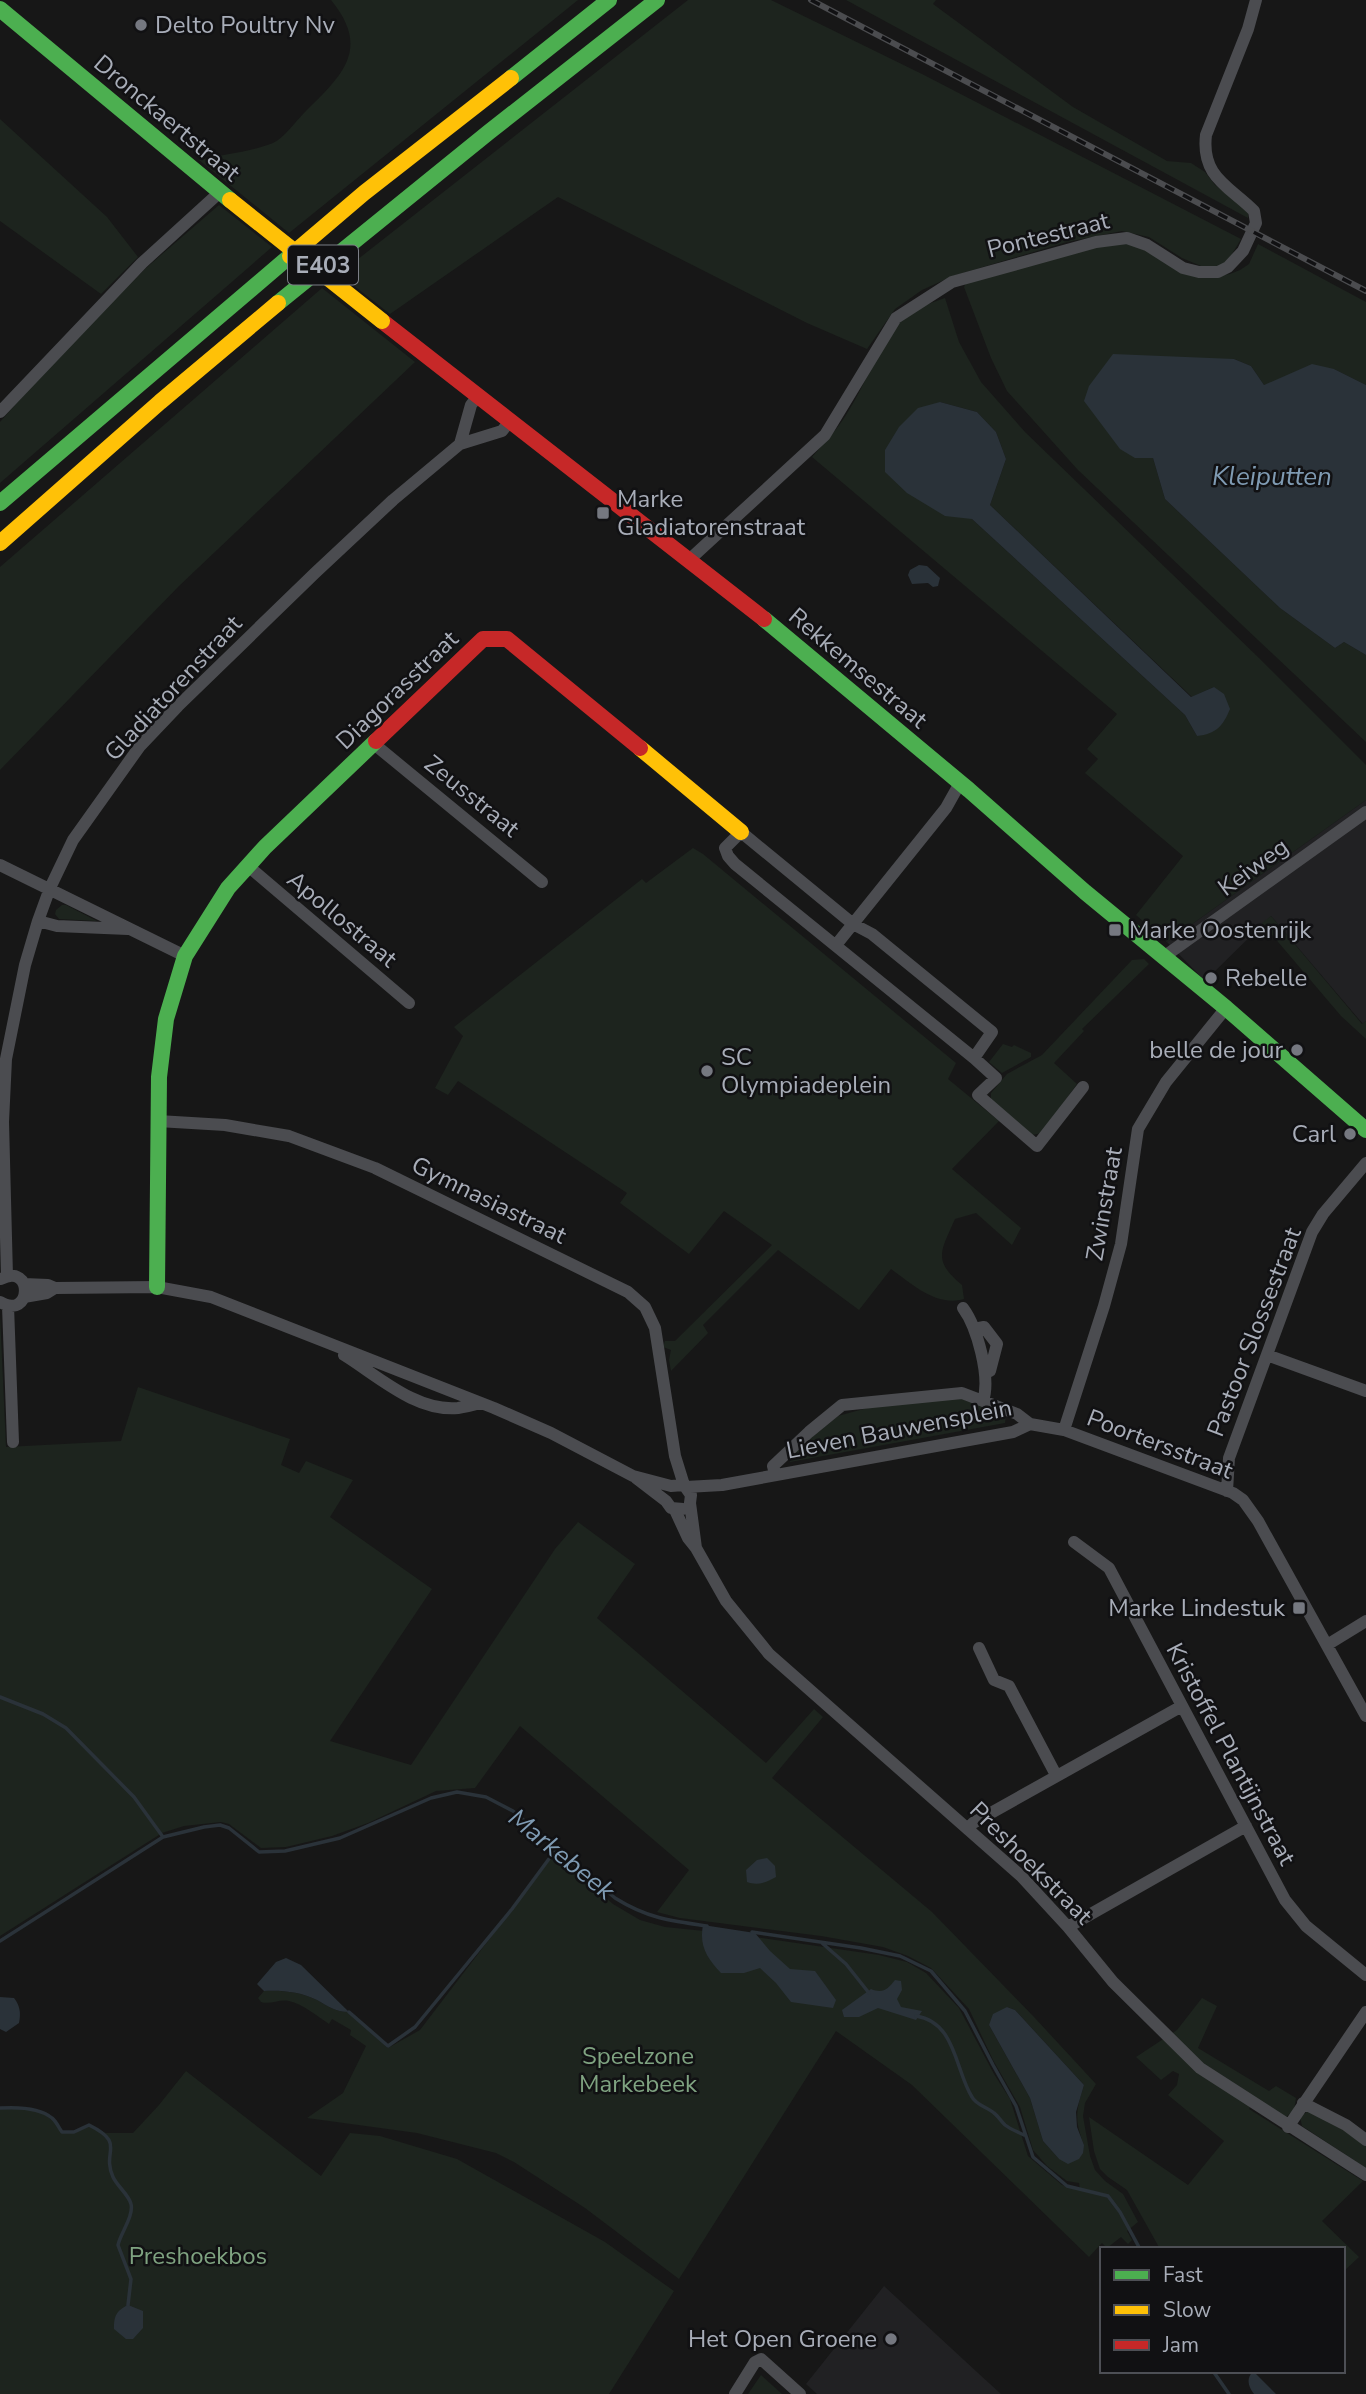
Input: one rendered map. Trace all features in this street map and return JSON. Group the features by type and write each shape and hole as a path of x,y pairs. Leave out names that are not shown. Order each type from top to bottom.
{"main road":[{"name":"E403","path":"0,503 364,193 609,0"},
{"name":"E403","path":"0,543 387,211 657,0"},
{"name":"Dronckaertstraat","path":"0,9 306,261"},
{"name":"Rekkemsestraat","path":"306,261 761,617 965,787 1085,892 1165,956 1366,1130"},
{"name":"Diagorasstraat","path":"157,1287 159,1077 166,1018 185,956 228,888 248,866 483,639 507,639 741,832"}],"street":[{"name":"Pontestraat","path":"689,560 825,435 896,318 952,282 1096,242 1127,238 1147,244 1183,268 1199,272 1218,272 1236,261 1255,225 1254,211 1221,184 1210,168 1205,146 1206,135 1248,29 1256,0"},
{"path":"0,412 142,263 225,196"},
{"path":"460,444 471,405 477,397"},
{"name":"Gladiatorenstraat","path":"3,1278 2,1094 13,1018 24,965 50,888 87,819 140,746 315,573 393,500 460,444 502,431 510,421"},
{"name":"Zeusstraat","path":"374,744 542,882"},
{"path":"836,945 946,808 959,800 965,787"},
{"name":"Keiweg","path":"1165,956 1366,812"},
{"path":"974,1058 992,1032 872,934 853,924 741,832 725,848 735,864 996,1078 978,1095 1037,1146 1083,1087"},
{"path":"0,865 185,956"},
{"name":"Apollostraat","path":"248,866 409,1003"},
{"path":"38,921 57,926 132,929"},
{"name":"Zwinstraat","path":"1063,1430 1104,1306 1121,1244 1138,1129 1166,1082 1226,1008"},
{"name":"Gymnasiastraat","path":"158,1121 225,1125 289,1136 374,1168 628,1292 645,1307 655,1328 675,1456 670,1472 679,1486"},
{"name":"Pastoor Slossestraat","path":"1227,1491 1229,1458 1312,1231 1366,1163"},
{"path":"3,1278 17,1277 24,1290"},
{"name":"Preshoekstraat","path":"4,1304 18,1304 24,1290 47,1293 55,1288 157,1287 211,1297 551,1433 634,1476 671,1505 726,1601 769,1654 1021,1876 1113,1982 1200,2068 1366,2175"},
{"path":"4,1304 13,1442"},
{"name":"Lieven Bauwensplein","path":"963,1308 974,1329 985,1373 983,1401"},
{"name":"Lieven Bauwensplein","path":"974,1329 984,1327 997,1344 990,1371 985,1373"},
{"name":"Preshoekstraat","path":"317,1339 404,1394 432,1406 457,1408 480,1403"},
{"path":"1267,1356 1366,1391"},
{"name":"Lieven Bauwensplein","path":"775,1474 773,1466 783,1454 842,1405 962,1393 1017,1414 1031,1424 1063,1430"},
{"name":"Lieven Bauwensplein","path":"679,1486 722,1485 1013,1432 1031,1424"},
{"name":"Poortersstraat","path":"1063,1430 1227,1491 1243,1500 1258,1521 1366,1716"},
{"name":"Preshoekstraat","path":"634,1476 679,1486 691,1496 696,1548"},
{"name":"Lieven Bauwensplein","path":"671,1505 687,1507 691,1502 722,1485"},
{"path":"671,1505 666,1493 679,1486"},
{"name":"Kristoffel Plantijnstraat","path":"1074,1542 1109,1568 1285,1900 1330,1948 1366,1975"},
{"path":"1327,1645 1366,1621"},
{"path":"979,1648 994,1681 1009,1686 1056,1775"},
{"path":"969,1828 973,1823 1056,1775 1182,1706"},
{"path":"1068,1927 1246,1826"},
{"path":"1288,2127 1366,2012"},
{"path":"1303,2103 1346,2125 1366,2140"},
{"path":"736,2394 755,2362 761,2360 800,2394"}],"shaded area":[{"path":"1366,800 1366,1021 1363,1024 1271,916 1205,981 1167,942"},
{"name":"Het Open Groene","path":"884,2286 1001,2394 817,2394 806,2384"}],"green space":[{"path":"331,0 578,0 289,233 199,160 246,151 277,141 330,87 347,61 350,48 349,34 343,18"},
{"path":"688,0 771,0 924,75 1241,239 1226,264 1216,267 1201,266 1182,258 1149,237 1122,231 1067,242 953,276 922,290 895,309 867,349 807,323 558,197 390,314 339,274"},
{"path":"846,0 936,0 933,4 1073,107 1167,161 1191,163 1205,172 1215,185 1248,210 1248,218"},
{"path":"0,119 107,217 138,257 101,294 0,221"},
{"path":"219,205 272,247 0,483 0,422 49,366 146,268"},
{"path":"1126,242 1209,277 1230,274 1249,264 1258,244 1366,302 1366,385 1334,369 1264,385 1251,366 1234,359 1199,359 1135,458 1153,458 1165,499 1280,608 1335,648 1344,642 1366,655 1366,742 1078,470 1007,391 991,358 964,287 966,283 1108,244"},
{"path":"322,288 415,362 179,586 0,770 0,567"},
{"path":"945,298 959,342 981,382 1025,432 1366,765 1366,800 1167,942 1136,915 1183,856 1085,773 1098,759 1087,749 1117,714 812,457 845,417 894,329 912,313","holes":["940,402 977,412 996,432 1006,459 990,505 1192,697 1214,687 1197,736 1185,715 972,519"]},
{"name":"SC Olympiadeplein","path":"693,848 956,1063 948,1079 999,1121 952,1169 1021,1228 1012,1245 976,1213 955,1219 942,1255 946,1269 962,1285 964,1299 954,1301 934,1297 891,1269 859,1310 778,1250 703,1325 708,1333 671,1371 671,1350 663,1347 665,1341 675,1341 772,1245 724,1211 689,1254 620,1203 627,1193 458,1081 448,1095 435,1088 463,1036 454,1027 642,879 646,883"},
{"path":"62,905 97,921 59,919 55,914"},
{"path":"1271,916 1362,1024 1366,1021 1366,1039 1341,1016 1262,923"},
{"path":"1144,959 1149,964 1082,1029 1084,1031 1054,1063 1077,1084 1042,1133 1032,1135 991,1099 991,1093 1007,1074 1042,1055 1132,960"},
{"path":"1003,1044 1012,1047 1014,1045 1031,1053 1031,1057 1002,1073 989,1062"},
{"name":"Speelzone Markebeek","path":"0,1314 6,1447 121,1441 138,1387 290,1439 281,1465 299,1473 306,1461 353,1480 330,1517 432,1589 330,1741 411,1765 555,1549 578,1522 635,1564 597,1618 766,1763 814,1709 823,1717 772,1778 932,1912 1096,2084 1085,2103 1083,2116 1090,2156 1095,2170 1123,2194 1138,2222 1127,2231 1132,2240 1128,2244 1121,2237 1108,2247 1102,2243 1089,2257 912,2085 836,2031 679,2279 585,2208 496,2153 417,2133 307,2118 343,2093 366,2046 350,2035 351,2030 332,2019 329,2024 294,2003 261,2002 258,1998 264,1991 298,1993 336,2010 349,2012 388,2048 420,2030 555,1853 613,1904 640,1920 665,1927 879,1955 907,1962 926,1973 959,2008 1010,2099 1028,2156 1062,2185 1080,2190 1079,2183 1067,2181 1047,2166 1033,2150 1020,2107 993,2060 969,2009 931,1968 883,1947 821,1936 680,1918 657,1912 689,1870 520,1726 475,1788 436,1791 368,1823 332,1836 286,1847 261,1848 229,1824 221,1822 184,1826 162,1833 0,1936","holes":["1007,2007 1015,2010 1084,2085 1077,2115 1084,2145 1059,2159 1043,2141 1030,2098 989,2025"]},
{"path":"960,1397 1006,1416 1005,1423 790,1462 791,1454 838,1416 867,1408"},
{"path":"1202,1998 1217,2006 1198,2048 1269,2091 1276,2086 1296,2098 1294,2110 1285,2118 1255,2100 1249,2109 1363,2181 1322,2221 1359,2257 1345,2270 1345,2247 1159,2247 1127,2190 1100,2169 1094,2151 1089,2117 1188,2185 1224,2141 1168,2095 1177,2085 1179,2074 1173,2071 1161,2080 1136,2057 1177,2030"},
{"name":"Preshoekbos","path":"186,2071 321,2176 350,2133 380,2136 457,2159 605,2242 674,2291 609,2394 0,2394 0,2109 35,2111 49,2118 63,2132 74,2132 89,2125 106,2133 133,2133"},
{"path":"1308,2111 1366,2137 1366,2168 1302,2126 1300,2117"},
{"path":"761,2375 782,2394 748,2394"}],"water":[{"name":"Kleiputten","path":"1113,354 1234,359 1251,366 1264,385 1312,364 1334,369 1366,385 1366,655 1344,642 1335,648 1280,608 1165,499 1153,458 1135,458 1120,449 1084,401 1089,386"},
{"path":"940,402 977,412 996,432 1006,459 990,505 1191,697 1214,687 1224,694 1230,709 1218,728 1197,736 1185,715 972,519 945,516 907,493 885,472 885,450 899,427 918,408"},
{"path":"919,565 927,566 940,578 938,586 933,587 928,583 912,584 908,575 910,570"},
{"path":"767,1858 775,1866 776,1877 762,1883 747,1882 746,1870 757,1860"},
{"path":"703,1925 755,1933 790,1969 815,1971 836,2000 833,2008 791,2002 760,1968 744,1973 721,1973 705,1951"},
{"path":"286,1958 301,1965 349,2012 336,2010 298,1993 264,1991 257,1984 276,1962"},
{"path":"895,1980 901,1981 902,1990 897,1999 901,2007 922,2011 916,2020 878,2008 859,2017 844,2017 842,2010 871,1989 885,1990"},
{"path":"0,1997 14,1998 20,2009 19,2023 6,2032 0,2029"},
{"path":"1007,2007 1015,2010 1084,2085 1076,2112 1077,2127 1084,2145 1083,2153 1079,2159 1068,2164 1059,2159 1043,2141 1030,2098 989,2025 993,2014"},
{"path":"128,2305 143,2311 143,2328 133,2339 126,2339 114,2329 116,2314"},
{"path":"1255,2373 1276,2394 1254,2394 1250,2388 1249,2377"}],"waterway":[{"path":"0,1697 43,1714 66,1728 134,1797 163,1837"},
{"name":"Markebeek","path":"0,1941 163,1837 220,1825 229,1828 259,1852 285,1851 340,1838 431,1798 457,1792 486,1797 513,1811 615,1898 627,1905 659,1918 707,1926"},
{"path":"349,2012 388,2046 415,2027 512,1909 557,1848"},
{"name":"Markebeek","path":"752,1932 900,1956 931,1971 965,2011 1016,2106 1033,2157 1067,2186 1108,2196 1139,2247"},
{"path":"822,1943 846,1964 869,1993"},
{"path":"916,2016 929,2020 947,2037 974,2100 994,2113 1007,2126 1024,2135"},
{"path":"0,2108 34,2110 47,2114 62,2132 74,2132 89,2125 107,2137 111,2148 110,2168 113,2177 131,2204 131,2214 118,2245 131,2279 128,2305"},
{"name":"Markebeek","path":"1214,2373 1229,2394"}],"railway":[{"path":"811,0 1366,291"}],"traffic: fast":[{"path":"511,78 609,0"},
{"path":"278,303 657,0"},
{"path":"0,9 230,200"},
{"path":"0,503 290,256"},
{"path":"764,619 1226,1008 1366,1130"},
{"path":"157,1287 159,1077 166,1019 185,956 228,888 265,847 376,741"}],"traffic: slow":[{"path":"290,256 364,193 511,78"},
{"path":"230,200 382,321"},
{"path":"0,543 160,402 278,303"},
{"path":"640,748 741,832"}],"traffic: jam":[{"path":"382,321 764,619"},
{"path":"376,741 483,639 507,639 640,748"}],"place":[{"name":"Delto Poultry Nv","path":"141,25"},
{"name":"Marke Gladiatorenstraat","path":"603,513"},
{"name":"Marke Oostenrijk","path":"1115,930"},
{"name":"Rebelle","path":"1211,978"},
{"name":"belle de jour","path":"1297,1050"},
{"name":"SC Olympiadeplein","path":"707,1071"},
{"name":"Carl","path":"1350,1134"},
{"name":"Marke Lindestuk","path":"1299,1608"},
{"name":"Het Open Groene","path":"891,2339"}]}
